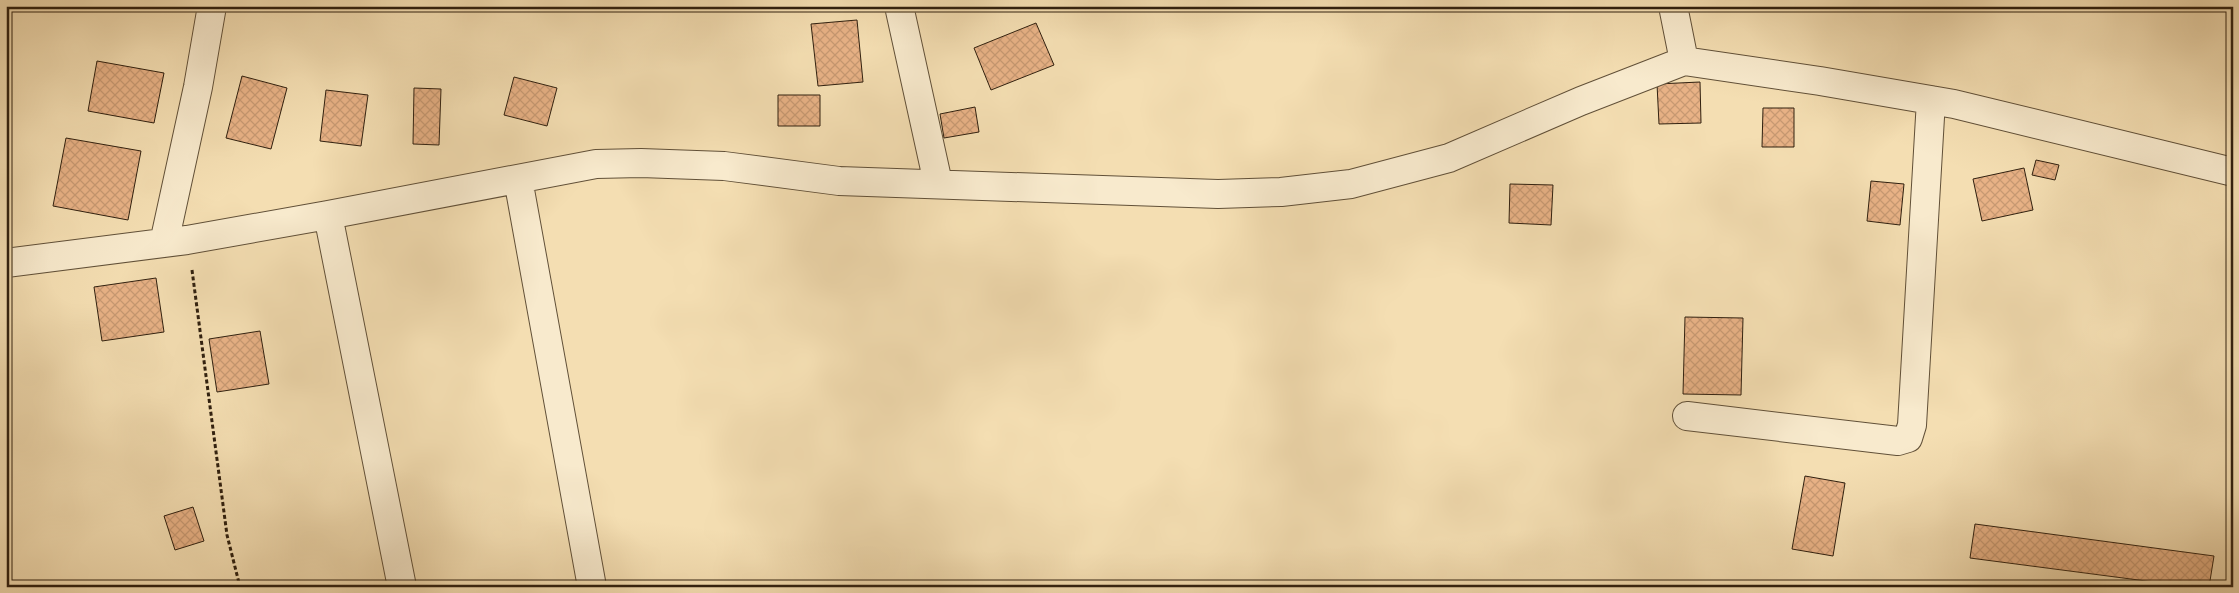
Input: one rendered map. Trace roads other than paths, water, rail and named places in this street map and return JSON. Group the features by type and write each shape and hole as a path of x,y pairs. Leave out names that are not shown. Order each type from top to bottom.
{"street":[{"path":"176,241 198,87 212,6"},
{"path":"900,6 938,183"},
{"path":"1673,6 1684,61"},
{"path":"6,263 176,241 328,215 596,164 640,163 724,166 839,181 1218,194 1281,192 1352,184 1449,158 1582,101 1684,61 1931,100 2233,172"},
{"path":"1688,416 1898,441 1908,438 1912,426 1931,100"},
{"path":"518,179 592,587"},
{"path":"328,215 402,587"}]}
